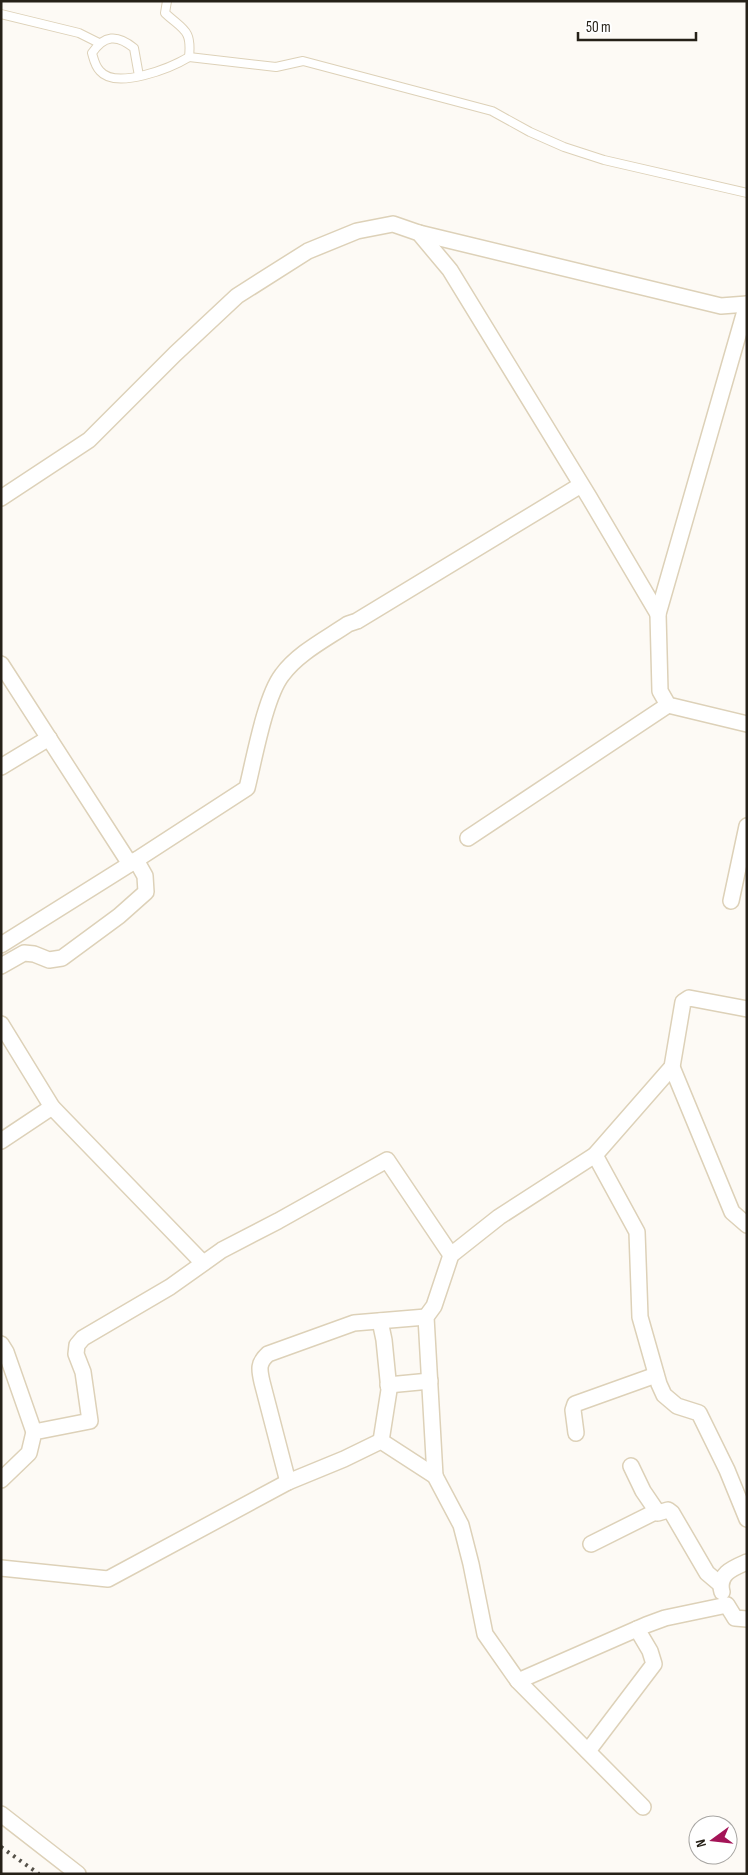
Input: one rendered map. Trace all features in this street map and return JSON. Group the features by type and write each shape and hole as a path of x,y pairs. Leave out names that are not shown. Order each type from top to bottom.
{"street":[{"path":"1,498 89,440 175,354 237,296 308,251 357,231 393,224 419,233 721,306 747,303 744,323 658,614 660,691 668,705 747,724"},
{"path":"419,233 450,270 658,614"},
{"path":"721,306 744,323"},
{"path":"1,945 246,788 268,704 280,676 294,661 348,624 358,621 581,484"},
{"path":"1,664 133,862 145,876 146,892 119,916 62,958 49,960 34,954 24,953 1,966"},
{"path":"468,838 668,705"},
{"path":"1,768 49,738"},
{"path":"731,901 747,826"},
{"path":"643,1807 518,1681 485,1634 461,1525 435,1476 426,1317 434,1306 451,1255 499,1217 595,1155 672,1067 683,1002 689,998 747,1009"},
{"path":"1,1024 52,1107 203,1263"},
{"path":"672,1067 732,1212 747,1225"},
{"path":"1,1141 52,1107"},
{"path":"595,1155 637,1232 640,1318 656,1375 664,1395 677,1406 699,1413 747,1519"},
{"path":"34,1432 90,1421 83,1372 76,1354 77,1345 83,1338 170,1287 222,1250 387,1160 451,1255"},
{"path":"288,1482 262,1382 261,1361 268,1354 354,1323 426,1317"},
{"path":"380,1321 384,1340 388,1385 381,1440"},
{"path":"1,1344 6,1352 34,1432 30,1453 1,1480"},
{"path":"576,1433 573,1410 575,1404 656,1375"},
{"path":"388,1385 430,1381"},
{"path":"381,1440 435,1476"},
{"path":"1,1568 108,1579 288,1482 344,1459 381,1440"},
{"path":"631,1466 643,1491 656,1511"},
{"path":"591,1544 656,1511 658,1513 668,1510 672,1513 707,1573 720,1584 727,1605 735,1618 747,1618"},
{"path":"720,1584 723,1576 747,1562"},
{"path":"518,1681 665,1618 727,1605"},
{"path":"588,1751 654,1664 650,1651 637,1629"},
{"path":"1,1814 78,1874"}],"lane":[{"path":"167,1 165,13 176,24 185,29 190,43 189,58"},
{"path":"1,14 80,33 99,43"},
{"path":"139,76 134,48 125,40 114,38 99,43 92,53 95,65 100,73 114,79 139,76 176,66 189,58 276,68 303,60 492,111 530,132 564,147 604,160 747,193"}],"railway":[{"path":"1,1847 39,1874"}]}
